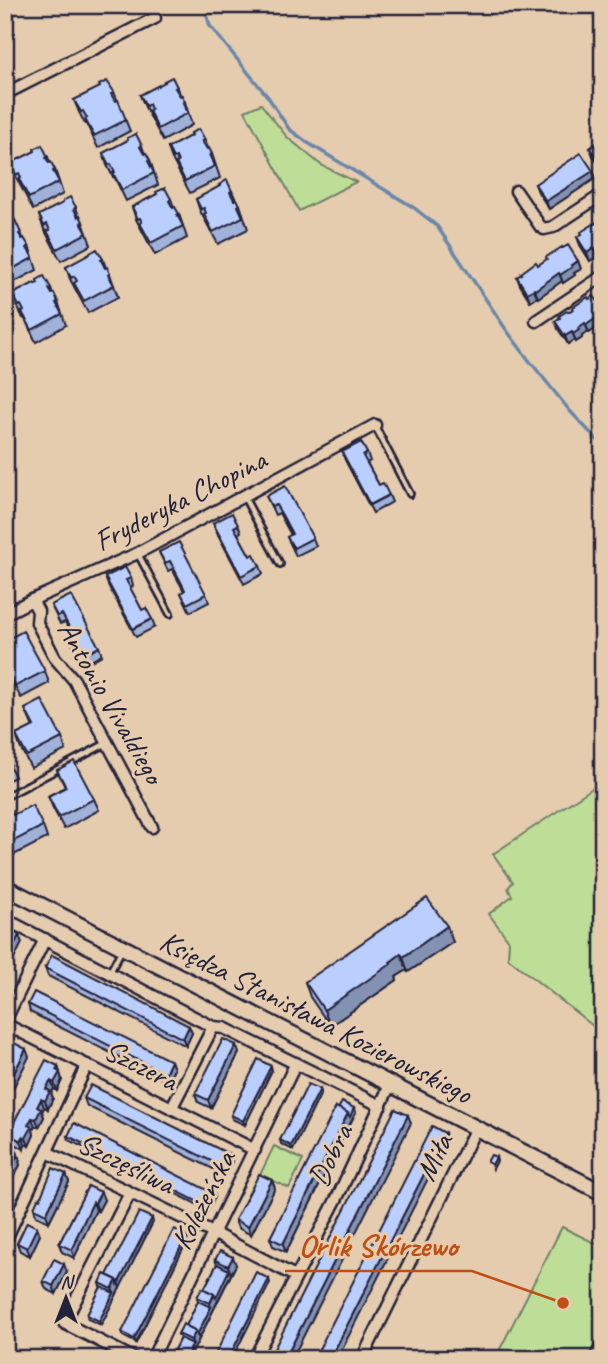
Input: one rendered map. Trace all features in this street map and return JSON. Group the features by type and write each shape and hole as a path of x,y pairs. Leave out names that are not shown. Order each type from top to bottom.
{"street":[{"path":"5,94 155,18"},
{"path":"516,191 544,229 553,227 603,194"},
{"path":"536,321 602,279"},
{"name":"Fryderyka Chopina","path":"5,614 138,553 375,425"},
{"name":"Antonio Vivaldiego","path":"32,600 38,611 37,624 55,659 74,680 152,827"},
{"name":"Księdza Stanisława Kozierowskiego","path":"5,887 603,1193"},
{"path":"5,919 213,1027 224,1028 380,1106"},
{"path":"5,1022 45,939"},
{"name":"Szczera","path":"5,1022 255,1150"},
{"path":"172,1107 213,1027"},
{"name":"Koleżeńska","path":"152,1359 296,1063"},
{"path":"7,1237 87,1065"},
{"name":"Dobra","path":"254,1359 338,1196 390,1084"},
{"name":"Miła","path":"362,1359 476,1128"},
{"name":"Szczęśliwa","path":"47,1152 295,1276"},
{"path":"130,1193 64,1323 135,1359"}],"lane":[{"path":"375,425 410,494"},
{"path":"243,496 280,564"},
{"path":"138,553 170,614"},
{"path":"5,797 108,743"},
{"path":"109,973 123,947"}],"green space":[{"path":"261,104 287,137 321,165 356,182 299,211 245,111"},
{"path":"603,781 603,1034 508,958 509,941 489,914 512,896 508,888 513,882 493,854"},
{"path":"274,1146 303,1160 289,1188 260,1175"},
{"path":"562,1227 603,1247 603,1359 495,1359"}],"building":[{"path":"172,77 188,113 158,129 149,111 149,104 146,106 140,95"},
{"path":"107,81 126,120 94,136 85,119 87,118 74,100"},
{"path":"199,129 215,166 185,181 176,163 176,157 173,158 168,148"},
{"path":"136,134 154,173 122,190 103,153"},
{"path":"603,139 603,164 601,165 590,148"},
{"path":"42,145 59,182 29,198 19,179 19,173 16,175 11,163"},
{"path":"581,153 593,171 546,201 535,184"},
{"path":"227,180 243,217 213,232 204,214 204,208 201,209 196,199"},
{"path":"165,188 183,226 151,243 132,207"},
{"path":"70,197 87,233 57,249 47,231 50,230 47,224 44,226 39,215"},
{"path":"15,220 21,233 19,234 29,246 27,248 33,258 5,273 5,229 9,227 7,224"},
{"path":"603,221 603,245 587,253 577,237 597,222 598,224"},
{"path":"568,245 578,261 560,275 559,273 527,293 517,277 536,262 538,265 547,259 546,257"},
{"path":"97,249 114,285 84,301 74,283 77,281 74,276 71,278 66,267"},
{"path":"44,276 62,314 32,330 13,294 38,283 37,280"},
{"path":"594,296 603,312 573,334 572,332 565,336 555,321 588,297 589,299"},
{"path":"361,442 367,453 363,456 379,485 383,483 389,495 370,505 342,452"},
{"path":"285,486 313,538 294,548 287,537 292,534 282,515 276,505 272,507 266,496"},
{"path":"232,513 238,525 234,527 250,556 254,554 260,566 241,576 213,523"},
{"path":"179,542 206,594 187,604 181,593 185,590 170,561 165,563 159,552"},
{"path":"125,567 131,578 126,580 142,610 146,608 152,619 133,629 105,577"},
{"path":"71,595 99,647 79,658 73,646 78,644 68,625 62,614 57,616 51,605"},
{"path":"23,631 45,671 16,686 5,665 5,643"},
{"path":"42,700 62,738 27,756 16,735 34,726 25,709"},
{"path":"5,755 11,765 5,768"},
{"path":"74,761 94,799 59,817 48,796 66,787 57,770"},
{"path":"5,799 13,815 32,805 43,826 8,844 5,840"},
{"path":"427,898 447,926 403,957 401,954 390,962 391,964 324,1010 305,982"},
{"path":"6,929 19,935 5,963 5,931"},
{"path":"52,955 189,1026 183,1039 45,968"},
{"path":"34,992 171,1061 165,1074 28,1004"},
{"path":"223,1039 236,1045 208,1100 195,1094"},
{"path":"14,1043 26,1049 5,1091 5,1051"},
{"path":"258,1059 271,1066 243,1121 231,1115"},
{"path":"46,1060 58,1066 56,1070 60,1072 54,1083 51,1081 48,1085 46,1089 50,1091 45,1101 41,1099 37,1107 41,1109 36,1119 32,1118 28,1125 32,1127 21,1141 8,1134"},
{"path":"308,1084 320,1089 291,1146 280,1140"},
{"path":"91,1085 229,1154 223,1167 84,1098"},
{"path":"342,1102 354,1108 350,1117 348,1113 338,1109"},
{"path":"336,1107 348,1113 283,1244 270,1238"},
{"path":"395,1109 408,1115 285,1359 269,1359"},
{"path":"74,1123 213,1193 206,1206 68,1136"},
{"path":"432,1126 445,1133 330,1359 314,1359"},
{"path":"5,1146 17,1152 17,1157 7,1171 5,1170"},
{"path":"491,1155 496,1157 492,1165 487,1162"},
{"path":"53,1168 66,1174 46,1214 34,1208"},
{"path":"259,1174 272,1180 248,1227 235,1220"},
{"path":"88,1186 101,1192 95,1203 93,1202 72,1250 59,1244"},
{"path":"139,1212 152,1218 118,1284 117,1280 107,1275"},
{"path":"27,1222 37,1227 27,1248 17,1243"},
{"path":"174,1229 187,1235 134,1339 122,1332"},
{"path":"220,1251 233,1257 228,1266 215,1260"},
{"path":"54,1259 64,1264 53,1286 43,1281"},
{"path":"217,1264 229,1270 216,1298 204,1289"},
{"path":"256,1272 269,1279 228,1359 213,1359"},
{"path":"104,1274 117,1280 112,1289 100,1283"},
{"path":"101,1287 114,1293 99,1321 87,1315"},
{"path":"202,1288 214,1294 210,1303 197,1297"},
{"path":"198,1301 211,1307 197,1335 196,1331 186,1326"},
{"path":"183,1324 196,1331 191,1340 178,1334"},
{"path":"602,1330 603,1350 599,1359 589,1359 588,1358"},
{"path":"180,1338 193,1344 185,1359 171,1356"}],"waterway":[{"path":"205,9 210,26 268,97 289,129 413,207 437,226 528,359 570,411 603,446"}],"place":[{"name":"Orlik Skórzewo","path":"563,1303"}]}
